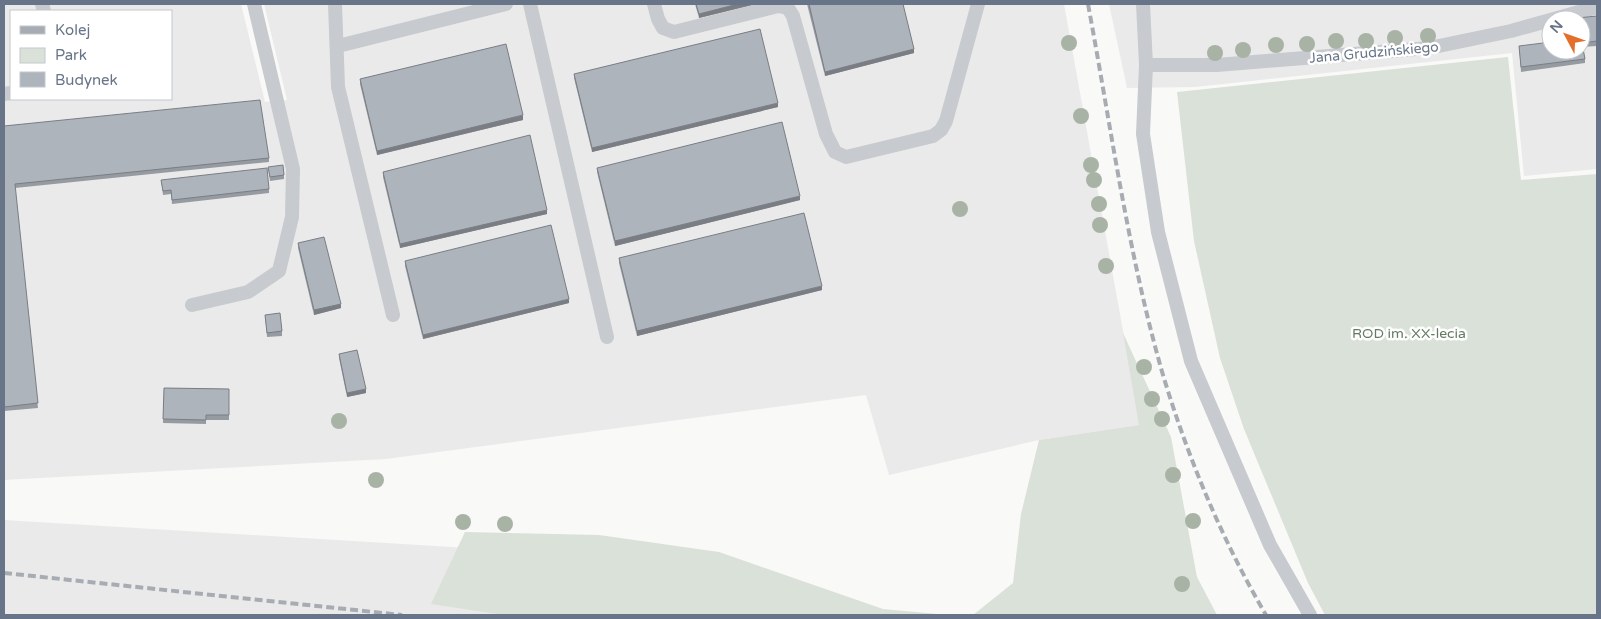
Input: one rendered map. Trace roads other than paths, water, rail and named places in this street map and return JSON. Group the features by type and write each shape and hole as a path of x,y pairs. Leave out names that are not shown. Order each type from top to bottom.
{"lane":[{"path":"192,305 248,292 279,270 292,217 293,169 254,4"},
{"path":"335,4 338,87 393,315"},
{"path":"338,46 506,4"},
{"path":"530,4 607,337"},
{"path":"654,4 663,28 674,32 778,6 788,8 793,16 826,134 835,152 846,157 933,136 941,130 946,121 978,4"},
{"path":"1143,4 1146,65 1143,134 1158,232 1191,361 1270,545 1310,615"},
{"name":"Jana Grudzińskiego","path":"1568,10 1597,8"},
{"name":"Jana Grudzińskiego","path":"1146,65 1217,65 1428,48 1511,31 1541,17"}],"railway":[{"path":"1088,4 1130,237 1163,375 1183,437 1207,498 1235,558 1266,615"},
{"path":"4,573 402,615"}],"park label":[{"name":"ROD im. XX-lecia","path":"1409,333"}]}
